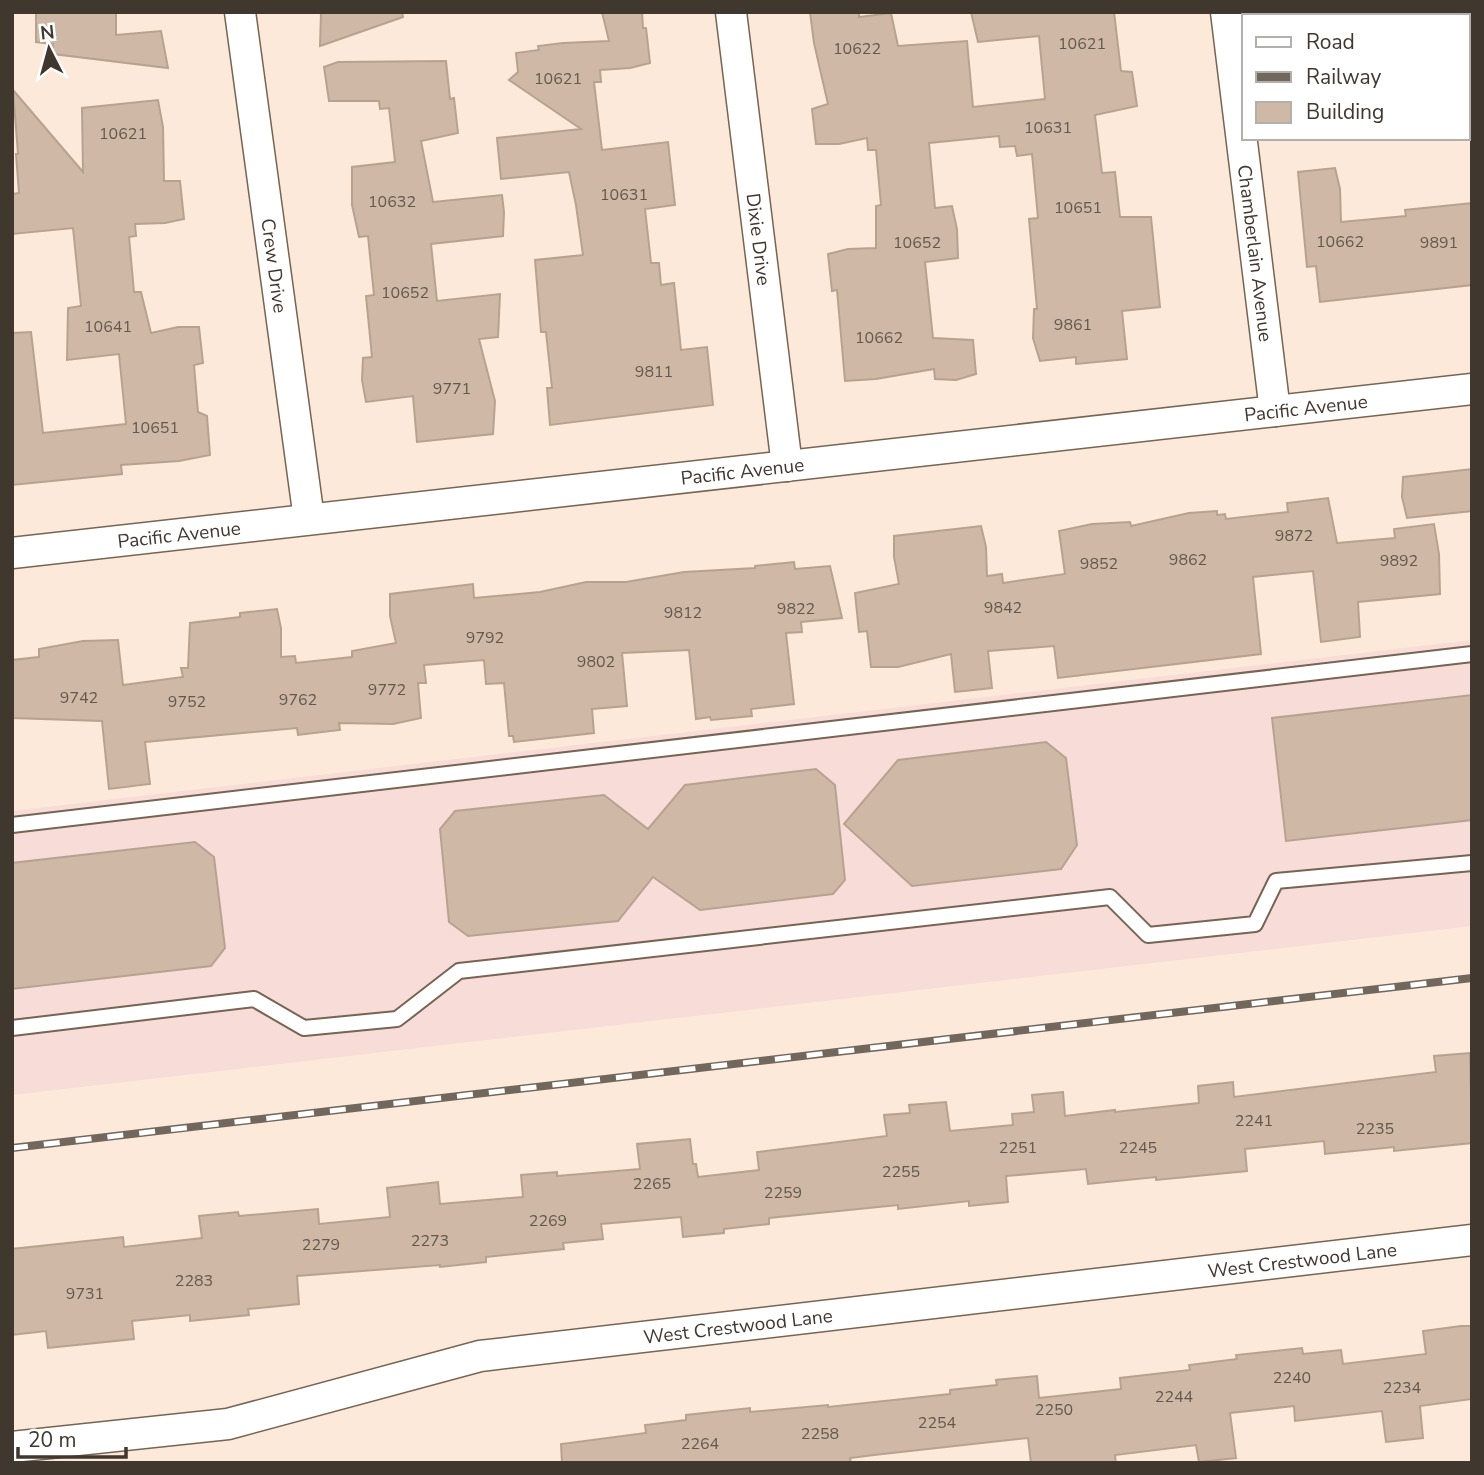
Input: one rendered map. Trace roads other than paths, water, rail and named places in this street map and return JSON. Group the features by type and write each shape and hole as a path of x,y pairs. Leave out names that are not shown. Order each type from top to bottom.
{"street":[{"name":"Crew Drive","path":"240,12 309,519"},
{"name":"Dixie Drive","path":"731,12 787,466"},
{"name":"Chamberlain Avenue","path":"1226,12 1275,411"},
{"name":"Pacific Avenue","path":"12,553 1472,389"},
{"name":"West Crestwood Lane","path":"12,1447 228,1424 480,1356 1472,1240"}],"lane":[{"path":"12,825 1472,654"},
{"path":"12,1028 254,999 304,1028 397,1019 459,971 1110,897 1148,935 1255,924 1276,881 1472,863"}],"railway":[{"path":"12,1148 1472,978"}]}
